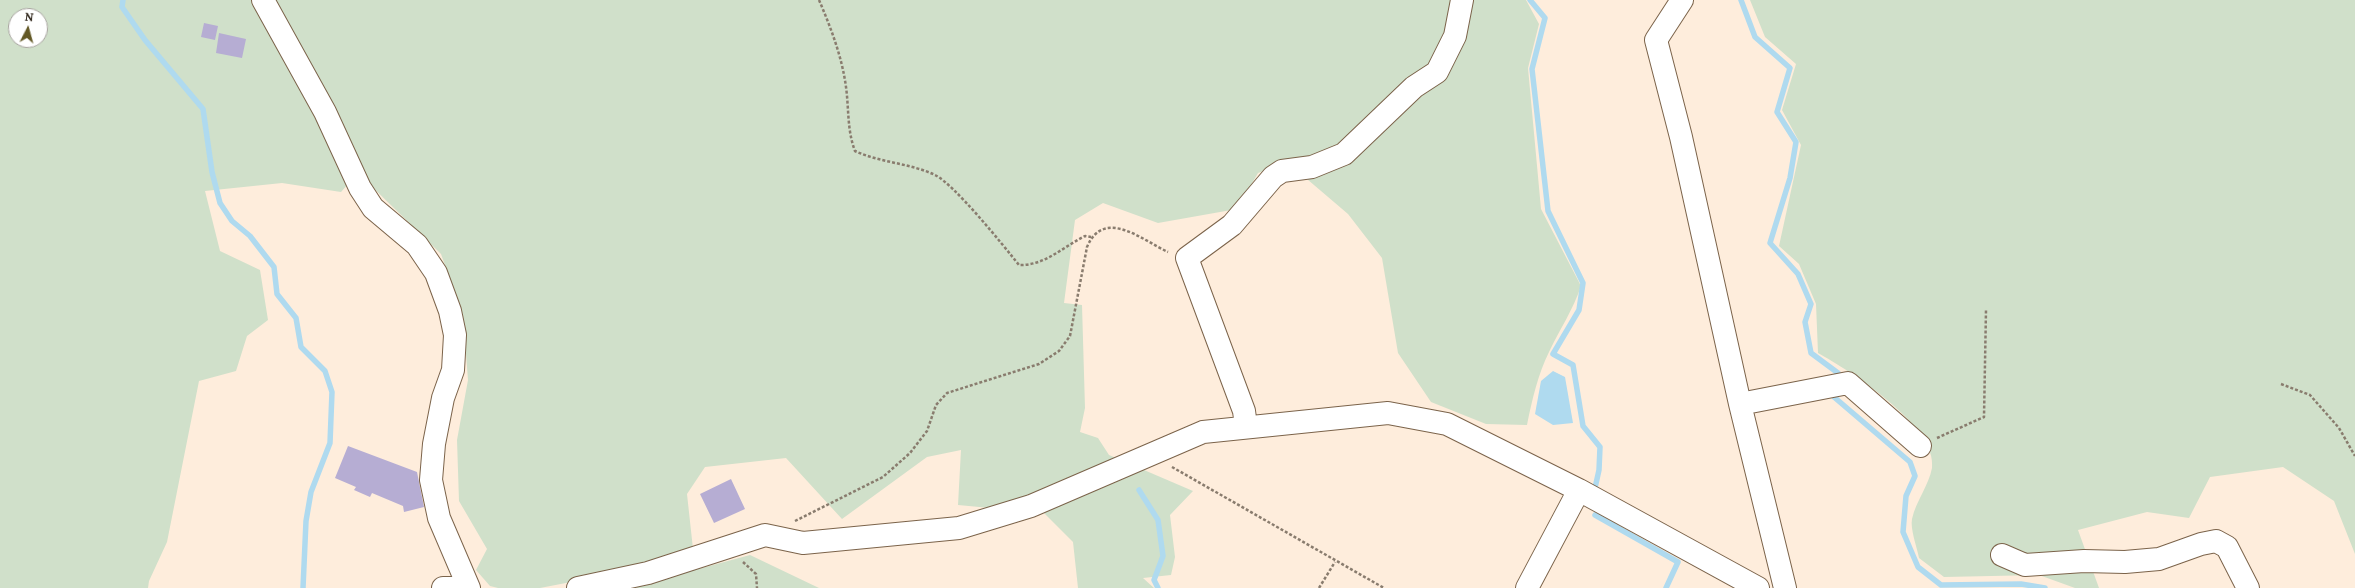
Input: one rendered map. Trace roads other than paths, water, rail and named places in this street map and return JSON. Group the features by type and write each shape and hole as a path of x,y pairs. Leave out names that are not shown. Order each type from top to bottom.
{"street":[{"path":"263,0 324,112 360,188 373,208 417,245 436,273 450,311 455,335 452,370 443,398 437,428 431,480 439,518 469,588"},
{"path":"1246,426 1244,411 1187,258 1232,225 1273,177 1282,171 1312,168 1344,154 1414,87 1437,72 1455,36 1462,0"},
{"path":"1682,0 1656,40 1681,137 1740,404 1785,588"},
{"path":"1740,404 1848,383 1920,446"},
{"path":"578,588 648,573 765,535 803,543 959,528 1031,506 1203,432 1246,426 1388,413 1447,424 1579,490 1758,588"},
{"path":"1527,588 1579,490"},
{"path":"2002,555 2025,565 2084,561 2125,562 2159,558 2201,544 2216,541 2227,547 2248,588"},
{"path":"443,588 462,588"}],"water":[{"path":"1553,371 1565,377 1573,423 1553,425 1535,414 1541,381"}],"waterway":[{"path":"123,0 122,7 145,40 203,109 212,172 220,203 232,221 250,236 274,267 277,294 296,318 301,347 325,371 332,392 330,443 311,492 306,521 303,588"},
{"path":"1530,0 1545,18 1532,69 1548,211 1583,283 1579,310 1553,354 1573,365 1583,426 1600,447 1599,470 1595,488"},
{"path":"1741,0 1755,37 1790,68 1777,112 1796,142 1790,178 1770,243 1798,274 1811,304 1805,322 1811,353 1838,373"},
{"path":"1834,397 1910,462 1915,476 1906,496 1903,532 1918,567 1941,585 2021,584 2045,588"},
{"path":"1139,490 1158,520 1163,556 1154,580 1158,588"},
{"path":"1595,515 1678,562 1666,588"}]}
